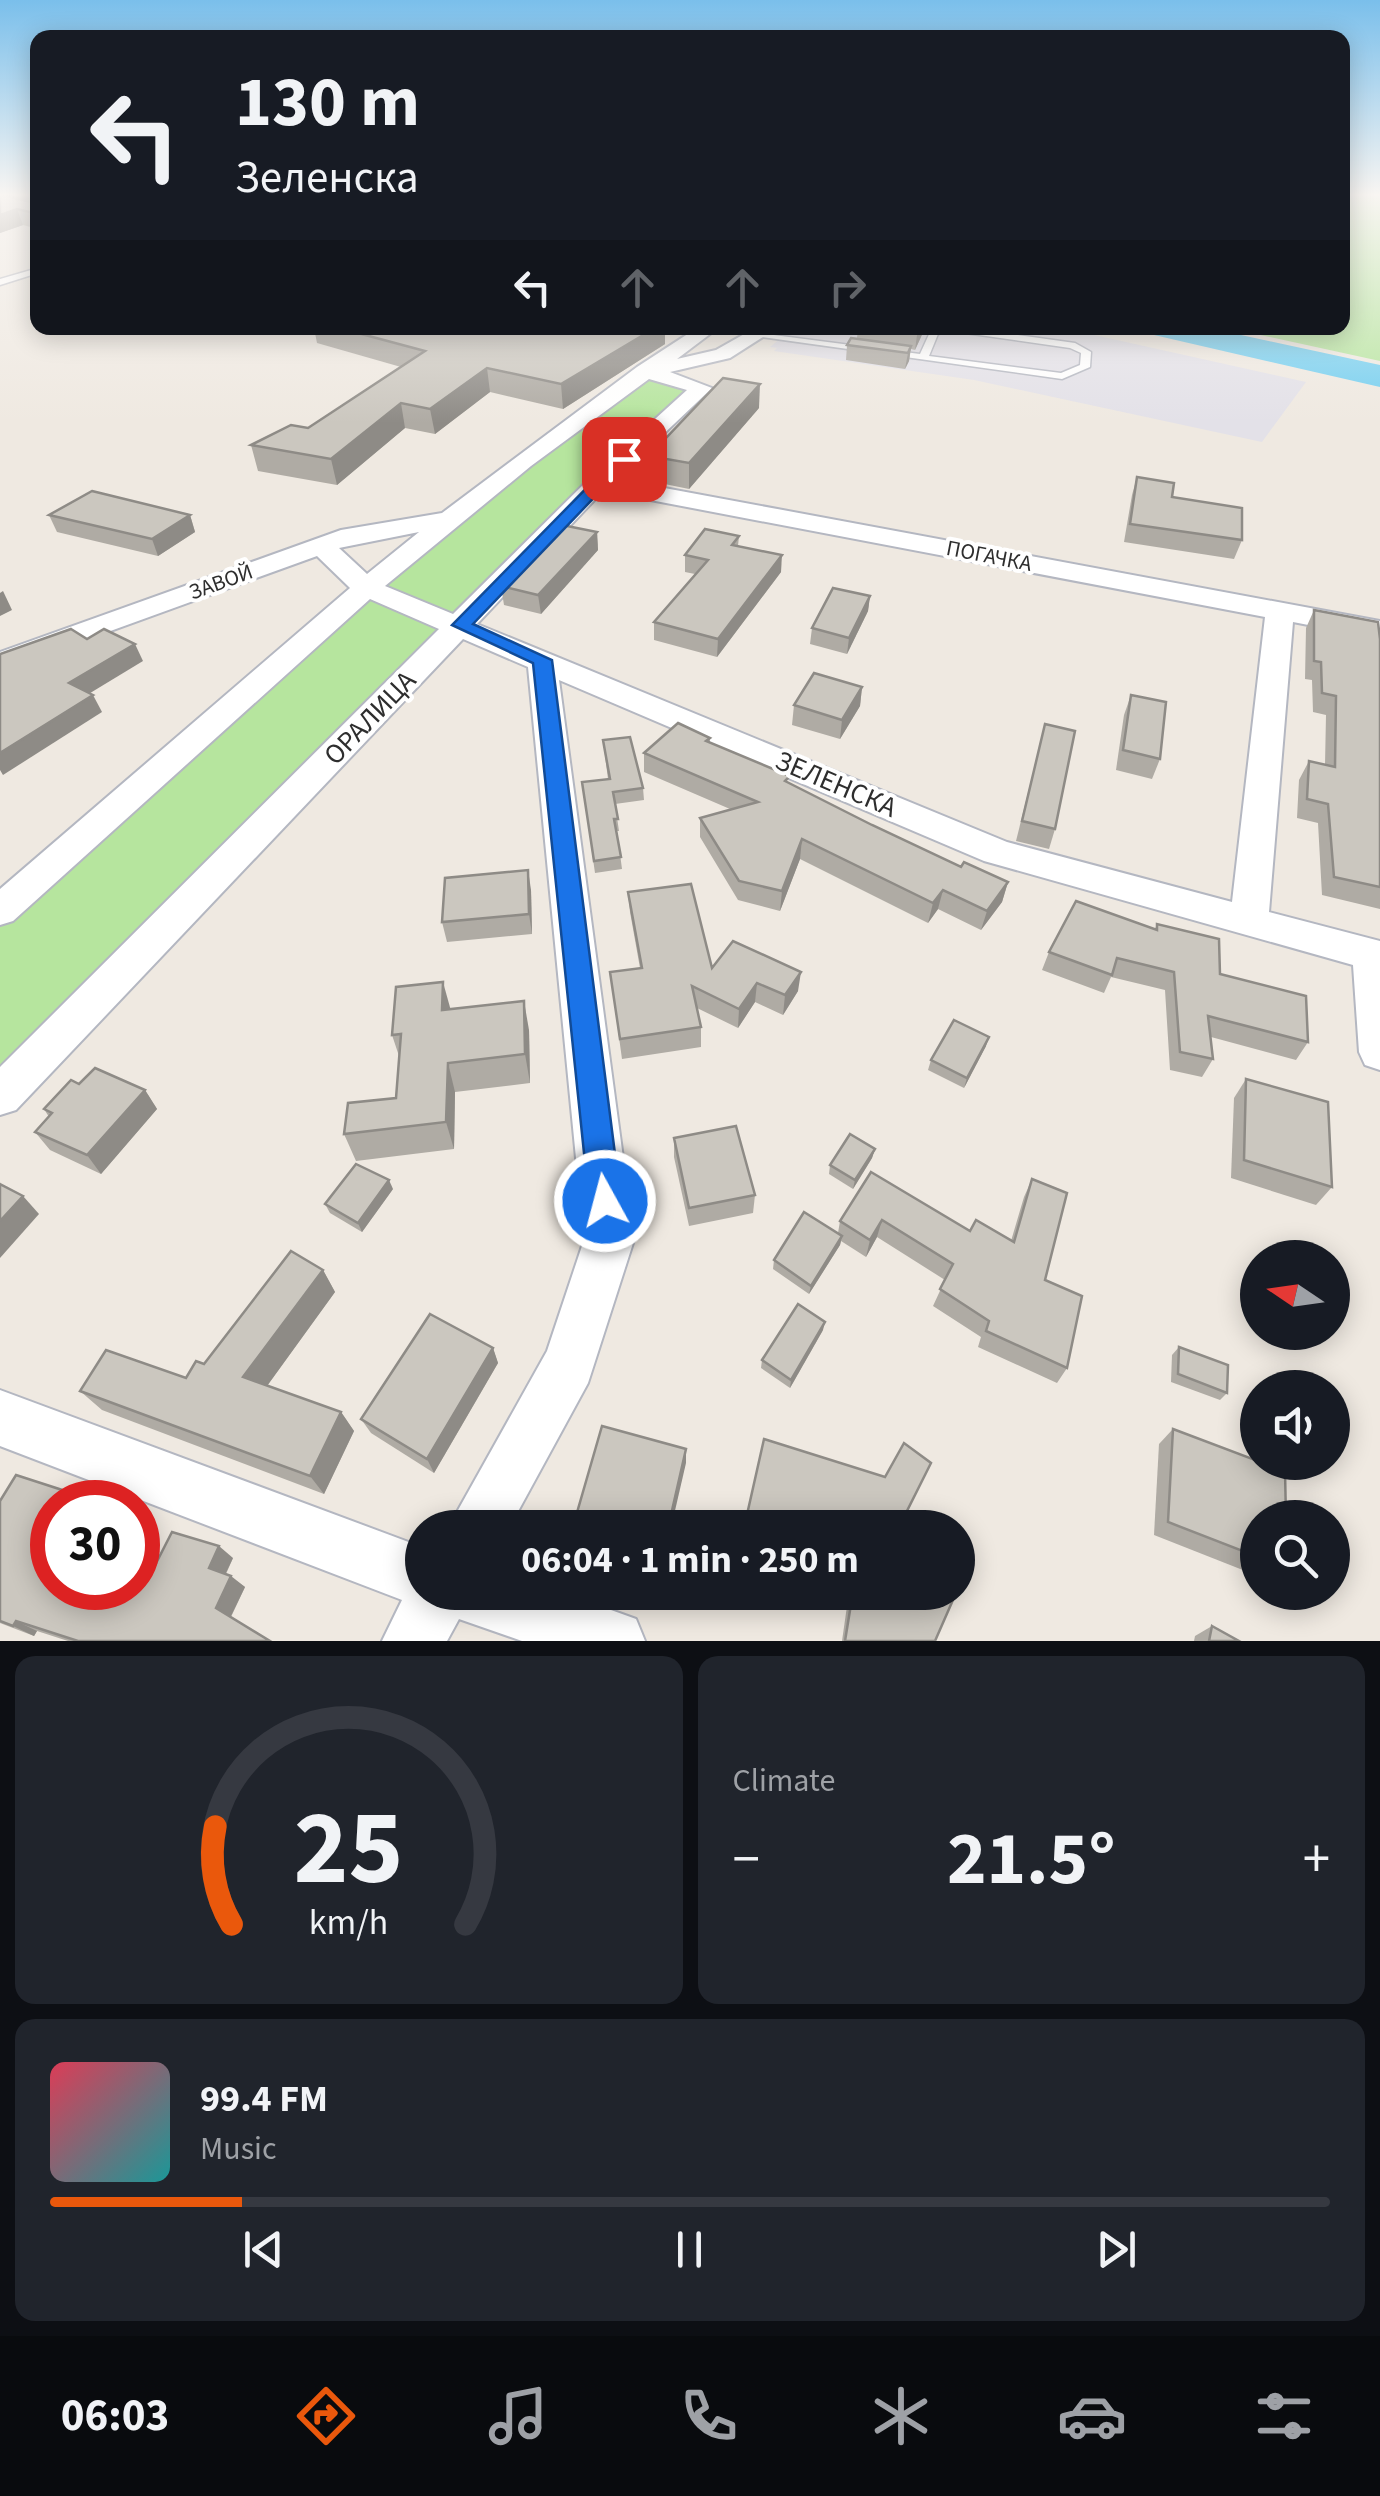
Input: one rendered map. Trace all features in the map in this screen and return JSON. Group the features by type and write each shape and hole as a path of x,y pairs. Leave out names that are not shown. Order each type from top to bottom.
{"street":[{"path":"0,910 446,520 697,335"},
{"path":"644,371 723,354 758,335"},
{"name":"ОРАЛИЦА","path":"0,1096 598,483 702,388 644,371"},
{"name":"ПОГАЧКА","path":"598,483 1380,630"},
{"name":"ЗАВОЙ","path":"0,662 350,535 446,520"},
{"name":"ЗЕЛЕНСКА","path":"321,545 366,588 997,852 1376,956"},
{"path":"1249,921 1280,611"},
{"path":"486,1510 568,1364 609,1240 542,660"},
{"path":"1376,956 1380,1052"},
{"path":"0,1418 405,1571"},
{"path":"413,1641 430,1610"},
{"path":"521,1610 614,1641"}],"lane":[{"path":"0,282 30,273"},
{"path":"782,335 1062,376 1085,367 1086,352 1072,345 1001,335"},
{"path":"922,358 933,335"}],"shaded area":[{"path":"785,335 1094,335 1306,382 1262,442 974,380 774,351 777,348 770,347"}],"green space":[{"path":"1350,271 1380,271 1380,361 1260,335 1350,335"},
{"path":"644,371 702,388 0,1096 0,911 366,588"}],"building":[{"path":"365,335 643,335 561,384 487,368 430,409 401,403 331,459 251,445 291,425 308,428 425,351"},
{"path":"851,338 911,346 908,353 847,345"},
{"path":"723,378 760,384 689,463 649,456"},
{"path":"1137,477 1174,483 1172,497 1242,508 1242,540 1130,524"},
{"path":"92,491 190,515 152,539 49,515"},
{"path":"562,525 597,532 538,595 501,586"},
{"path":"705,529 739,536 732,545 782,555 718,639 654,622 708,560 685,555"},
{"path":"833,588 870,596 849,638 812,628"},
{"path":"1314,610 1378,622 1380,887 1334,877 1328,804 1307,799 1309,761 1335,767 1336,696 1322,693 1321,662 1314,661"},
{"path":"71,629 87,639 104,629 135,644 69,683 93,695 0,753 0,654"},
{"path":"814,673 862,687 842,720 794,705"},
{"path":"1131,695 1166,702 1160,759 1123,750"},
{"path":"678,723 710,738 706,741 790,776 785,781 872,825 961,867 964,862 1008,882 987,911 943,890 933,903 802,839 782,891 739,881 700,818 758,802 644,753"},
{"path":"1045,724 1075,731 1055,829 1022,821"},
{"path":"630,737 643,788 613,792 621,857 594,861 582,782 610,779 603,740"},
{"path":"528,870 529,914 442,922 445,878"},
{"path":"691,884 712,968 733,941 801,972 785,995 757,983 739,1009 692,986 701,1027 620,1039 610,972 642,968 628,892"},
{"path":"1076,901 1157,930 1157,924 1219,939 1220,974 1306,996 1308,1042 1208,1016 1213,1059 1180,1052 1174,972 1117,958 1112,975 1049,952"},
{"path":"443,982 442,1010 524,1001 525,1054 448,1063 446,1122 344,1134 348,1103 396,1098 401,1034 392,1035 396,987"},
{"path":"954,1020 989,1037 967,1078 931,1060"},
{"path":"95,1068 145,1090 87,1155 35,1132 52,1113 44,1109 71,1080 79,1084"},
{"path":"1246,1079 1328,1102 1332,1187 1244,1160"},
{"path":"736,1126 755,1195 689,1208 674,1138"},
{"path":"850,1134 875,1149 855,1180 830,1165"},
{"path":"356,1164 389,1180 358,1223 325,1204"},
{"path":"871,1172 970,1231 976,1220 1014,1242 1032,1179 1067,1193 1045,1280 1082,1296 1067,1368 986,1331 989,1321 940,1289 953,1264 882,1220 870,1240 840,1221"},
{"path":"0,1184 23,1196 0,1221"},
{"path":"804,1212 842,1236 811,1286 774,1260"},
{"path":"291,1251 323,1270 243,1377 341,1412 310,1476 80,1391 106,1350 186,1378 196,1361 204,1364"},
{"path":"798,1304 825,1322 791,1380 762,1360"},
{"path":"430,1314 493,1348 427,1459 361,1419"},
{"path":"1179,1347 1228,1365 1227,1393 1178,1374"},
{"path":"602,1426 686,1449 672,1510 578,1510"},
{"path":"1173,1429 1240,1454 1240,1480 1285,1480 1286,1500 1240,1500 1240,1550 1168,1522"},
{"path":"764,1439 885,1477 904,1443 931,1463 908,1510 748,1510"},
{"path":"16,1475 31,1480 30,1610 160,1610 160,1556 172,1532 219,1546 209,1568 231,1576 216,1608 270,1641 78,1641 16,1621 13,1626 0,1621 0,1501"},
{"path":"850,1610 949,1610 935,1641 845,1641"},
{"path":"1212,1626 1239,1641 1209,1641"}],"waterway":[{"path":"1197,335 1380,376"}],"route":[{"path":"605,1201 542,660 462,625 624,459"}]}
